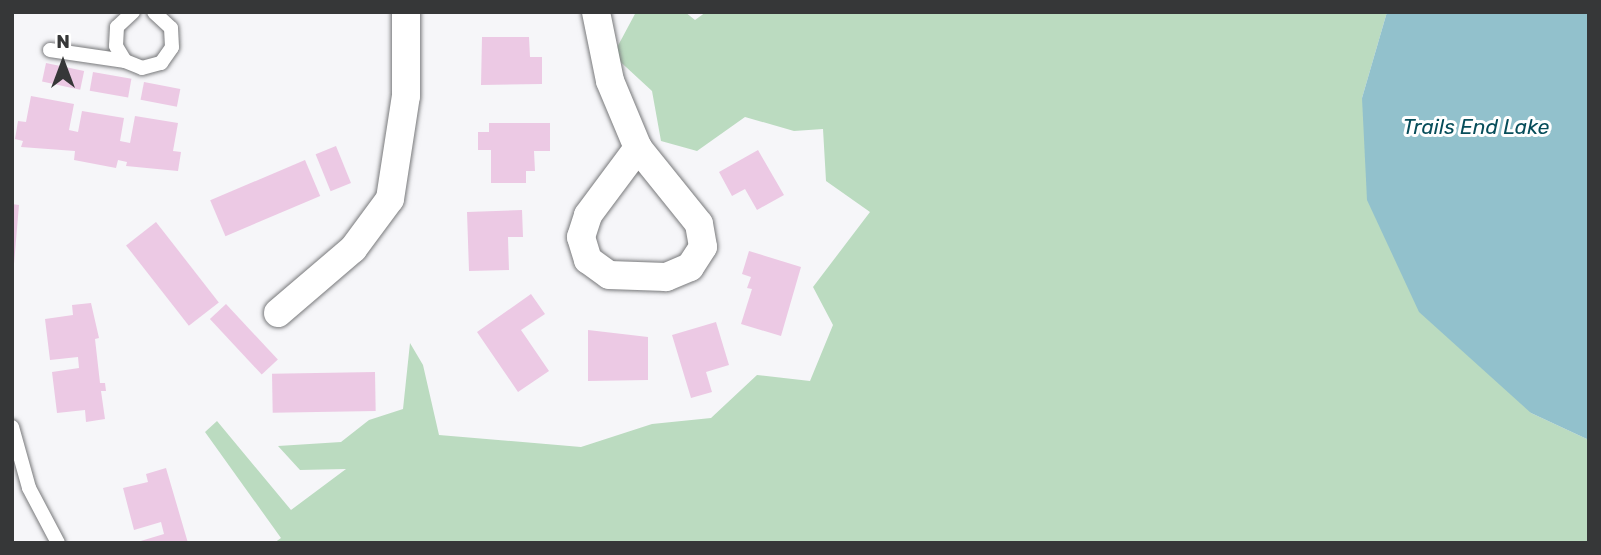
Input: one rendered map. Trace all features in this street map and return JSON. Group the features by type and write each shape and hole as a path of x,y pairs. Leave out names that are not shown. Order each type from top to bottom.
{"street":[{"path":"278,313 353,248 390,199 406,96 406,12"},
{"path":"596,12 610,81 638,148 699,224 703,247 690,267 666,277 609,275 588,260 581,237 589,215 638,148"}],"lane":[{"path":"50,50 125,61 142,68 168,56 171,28 154,12"},
{"path":"125,61 115,37 130,13"},
{"path":"12,427 29,488 58,543"}],"green space":[{"path":"636,12 685,12 695,20 706,12 1387,12 1362,98 1531,413 1589,440 1589,543 274,543 281,538 205,432 217,421 291,510 346,469 300,470 278,446 341,442 369,420 403,409 410,343 423,365 439,435 581,447 652,424 711,418 757,375 810,381 833,325 813,287 870,212 826,181 823,129 794,131 745,117 697,151 661,141 652,91 613,55"}],"water":[{"name":"Trails End Lake","path":"1387,12 1589,12 1589,440 1531,413 1419,312 1367,200 1362,98"}],"building":[{"path":"482,37 529,37 530,57 542,57 542,84 481,85"},
{"path":"46,63 84,71 80,90 42,82"},
{"path":"93,72 131,79 128,97 90,91"},
{"path":"144,82 180,89 177,107 141,100"},
{"path":"31,96 74,104 69,130 78,132 82,111 124,118 120,141 130,143 135,116 178,123 173,151 181,152 178,171 126,166 127,162 118,160 116,168 74,160 75,151 21,147 23,141 15,139 18,121 26,122"},
{"path":"489,123 550,123 550,151 534,151 535,171 526,171 526,183 491,183 491,150 478,150 478,132 489,132"},
{"path":"336,146 351,183 331,191 316,154"},
{"path":"758,150 784,195 757,210 745,189 732,196 719,172"},
{"path":"305,160 320,196 225,236 210,200"},
{"path":"12,204 19,205 14,264 12,264"},
{"path":"522,210 523,237 508,237 509,270 469,271 467,212"},
{"path":"156,222 219,302 189,326 126,245"},
{"path":"749,251 801,267 781,336 741,324 752,289 747,288 751,277 742,274"},
{"path":"531,294 545,314 521,330 549,371 518,392 477,332"},
{"path":"91,303 99,338 95,339 100,383 105,383 106,391 101,391 105,419 86,422 85,410 57,413 52,372 79,368 78,357 50,360 45,319 73,315 72,305"},
{"path":"226,304 278,360 262,375 210,319"},
{"path":"716,322 729,365 706,372 712,392 691,398 672,335"},
{"path":"588,330 648,337 648,380 588,381"},
{"path":"375,372 376,411 273,413 272,374"},
{"path":"166,468 188,543 134,543 164,534 161,522 134,530 123,488 148,482 146,474"}]}
